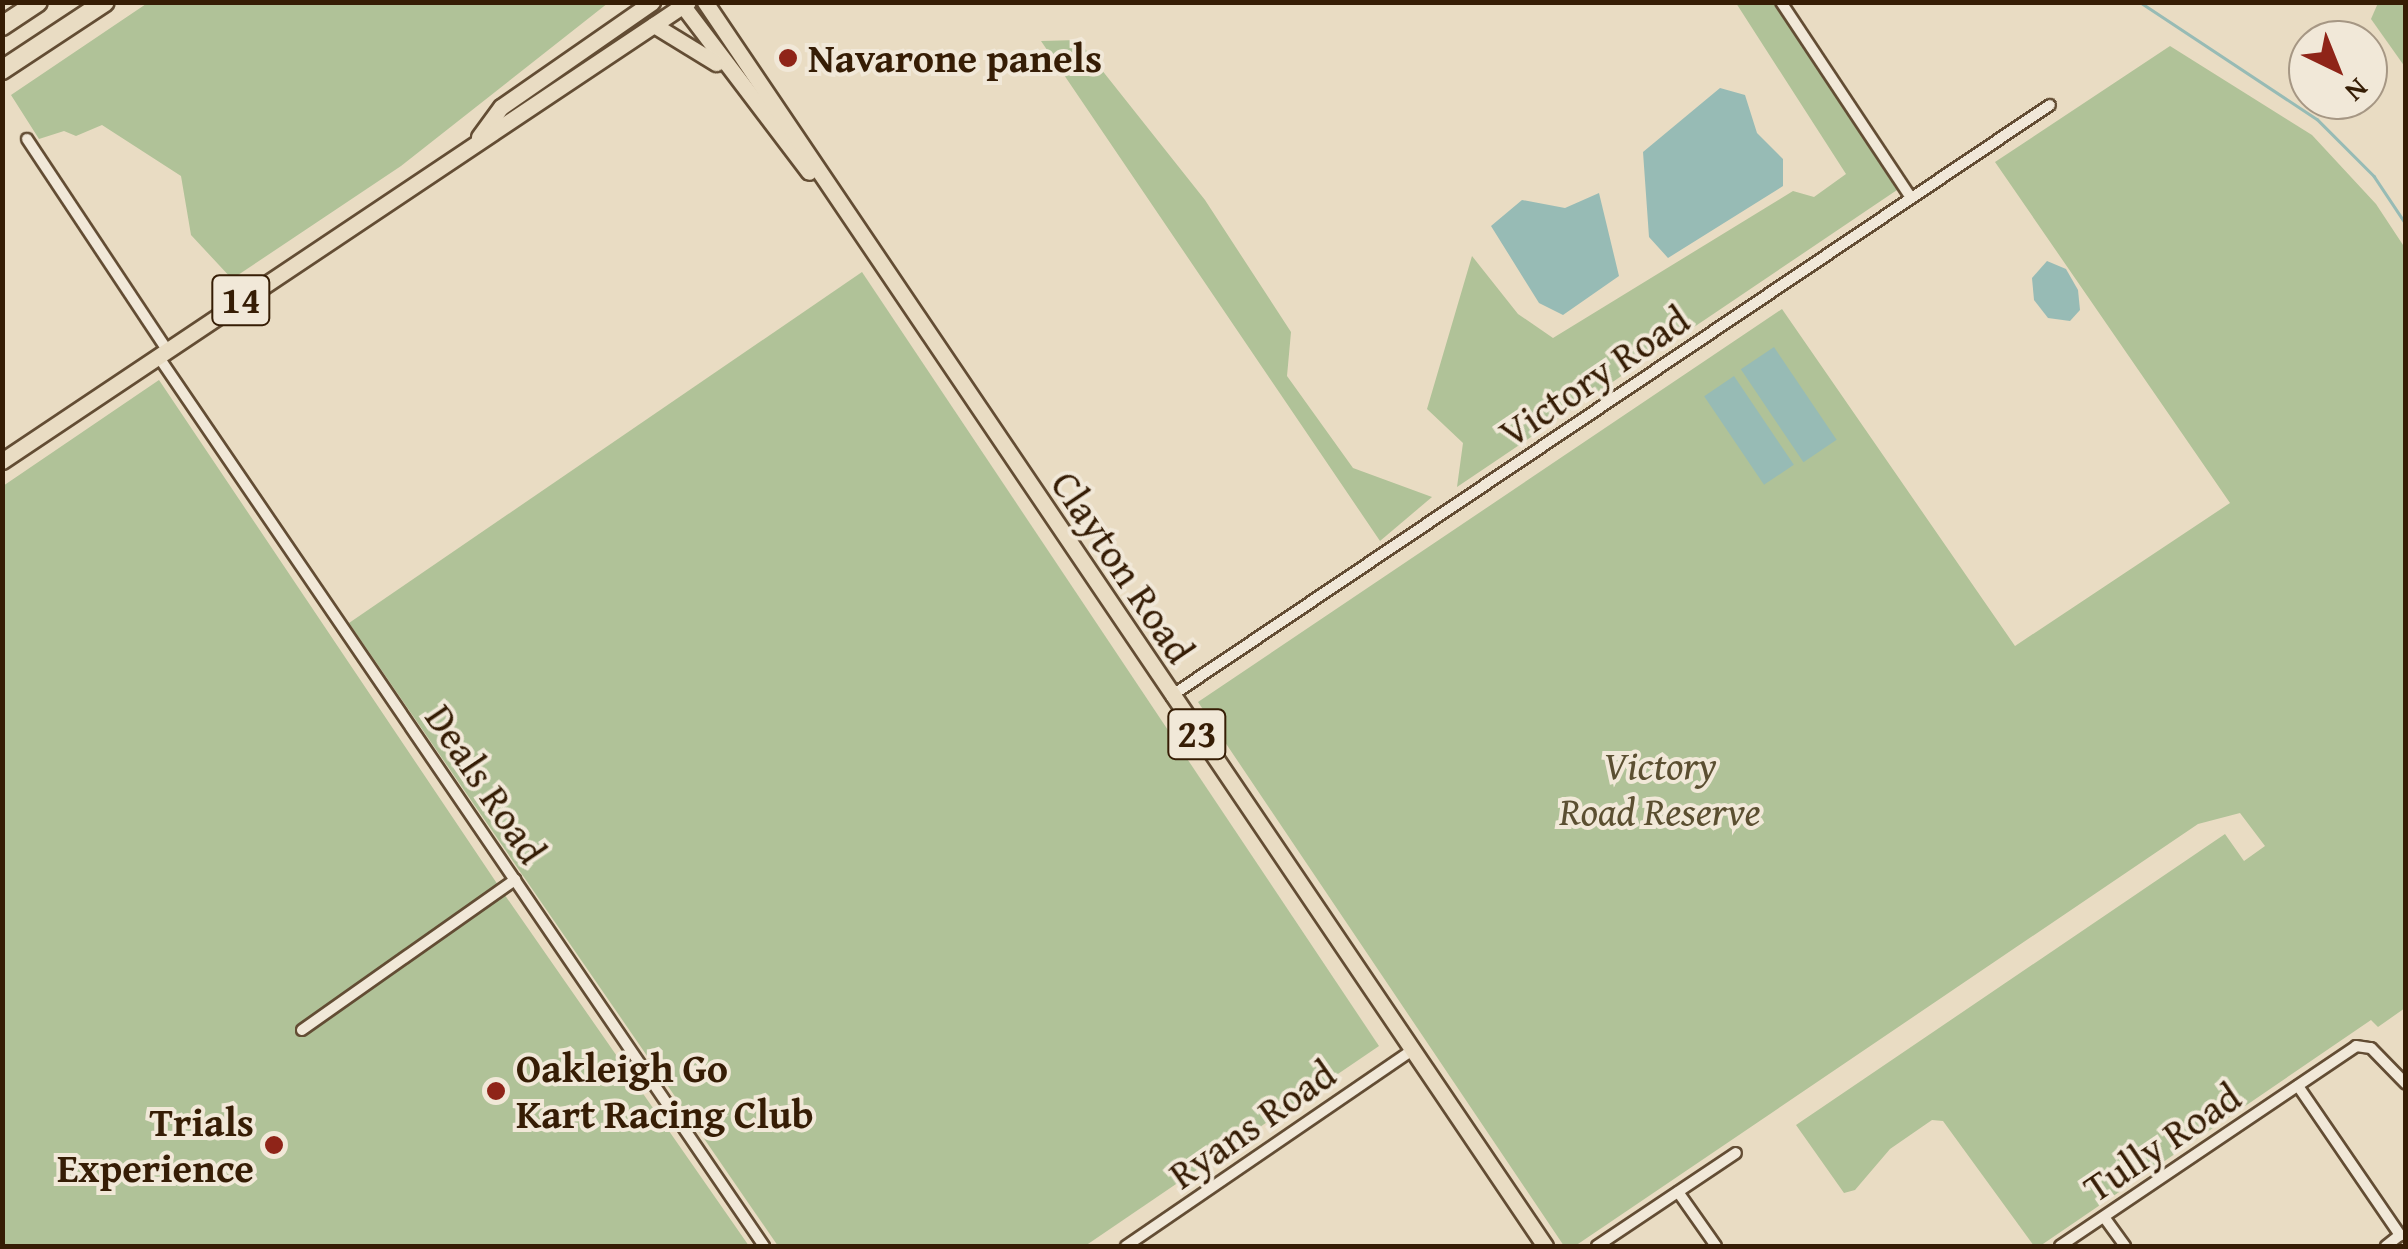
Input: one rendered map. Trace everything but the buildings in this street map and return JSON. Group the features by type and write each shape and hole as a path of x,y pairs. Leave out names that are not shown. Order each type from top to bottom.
{"highway":[{"path":"2,26 38,2"},
{"path":"2,70 105,2"}],"main road":[{"path":"605,35 635,2"},
{"name":"14","path":"478,138 501,108 652,2"},
{"name":"Clayton Road","path":"704,2 1545,1246"},
{"path":"722,27 727,2"},
{"name":"14","path":"2,460 478,138 506,127 684,4"},
{"name":"Clayton Road","path":"684,4 735,80 850,222"},
{"path":"654,25 682,36 735,80 754,76"}],"street":[{"path":"1780,2 1911,198"},
{"name":"Victory Road","path":"1171,696 2050,105"},
{"name":"Deals Road","path":"26,140 162,353 764,1246"},
{"path":"302,1030 515,880"},
{"name":"Tully Road","path":"2060,1246 2362,1045 2406,1084"},
{"name":"Ryans Road","path":"1126,1246 1411,1051"},
{"path":"2298,1086 2400,1235 2386,1246"},
{"path":"1597,1246 1736,1153"},
{"path":"1678,1192 1716,1246"},
{"path":"2104,1217 2124,1246"}],"green space":[{"path":"149,2 608,3 401,166 232,279 191,235 181,176 102,125 76,136 64,131 39,139 11,95"},
{"path":"1736,3 1775,3 1897,190 1457,487 1463,443 1427,409 1472,256 1518,314 1553,338 1793,191 1814,197 1846,174"},
{"path":"2378,3 2405,3 2405,67 2388,43 2388,20 2371,19"},
{"path":"1078,40 1205,200 1291,332 1287,376 1353,468 1432,497 1380,541 1041,41"},
{"name":"Victory Road Reserve","path":"2170,46 2312,135 2376,204 2405,248 2405,1008 2378,1027 2371,1020 2040,1246 2034,1246 1943,1121 1932,1120 1890,1149 1855,1190 1844,1193 1796,1125 2225,834 2244,861 2265,846 2240,813 2198,824 1575,1246 1564,1246 1198,702 1782,309 2015,646 2230,503 1995,162"},
{"path":"862,272 1379,1046 1085,1246 778,1246 349,623"},
{"path":"159,380 500,888 749,1246 3,1246 3,486"}],"water":[{"path":"1720,88 1745,95 1757,133 1783,159 1783,186 1668,258 1649,237 1643,152"},
{"path":"1599,193 1619,276 1563,315 1539,303 1491,226 1522,200 1565,208"},
{"path":"2047,261 2066,269 2078,290 2080,310 2070,321 2048,318 2034,300 2032,278"},
{"path":"1774,347 1837,440 1803,462 1741,369"},
{"path":"1734,376 1794,465 1764,485 1704,396"}],"waterway":[{"path":"2140,2 2317,119 2374,176 2406,224"}],"place":[{"name":"Navarone panels","path":"788,58"},
{"name":"Oakleigh Go Kart Racing Club","path":"496,1091"},
{"name":"Trials Experience","path":"274,1145"}]}
